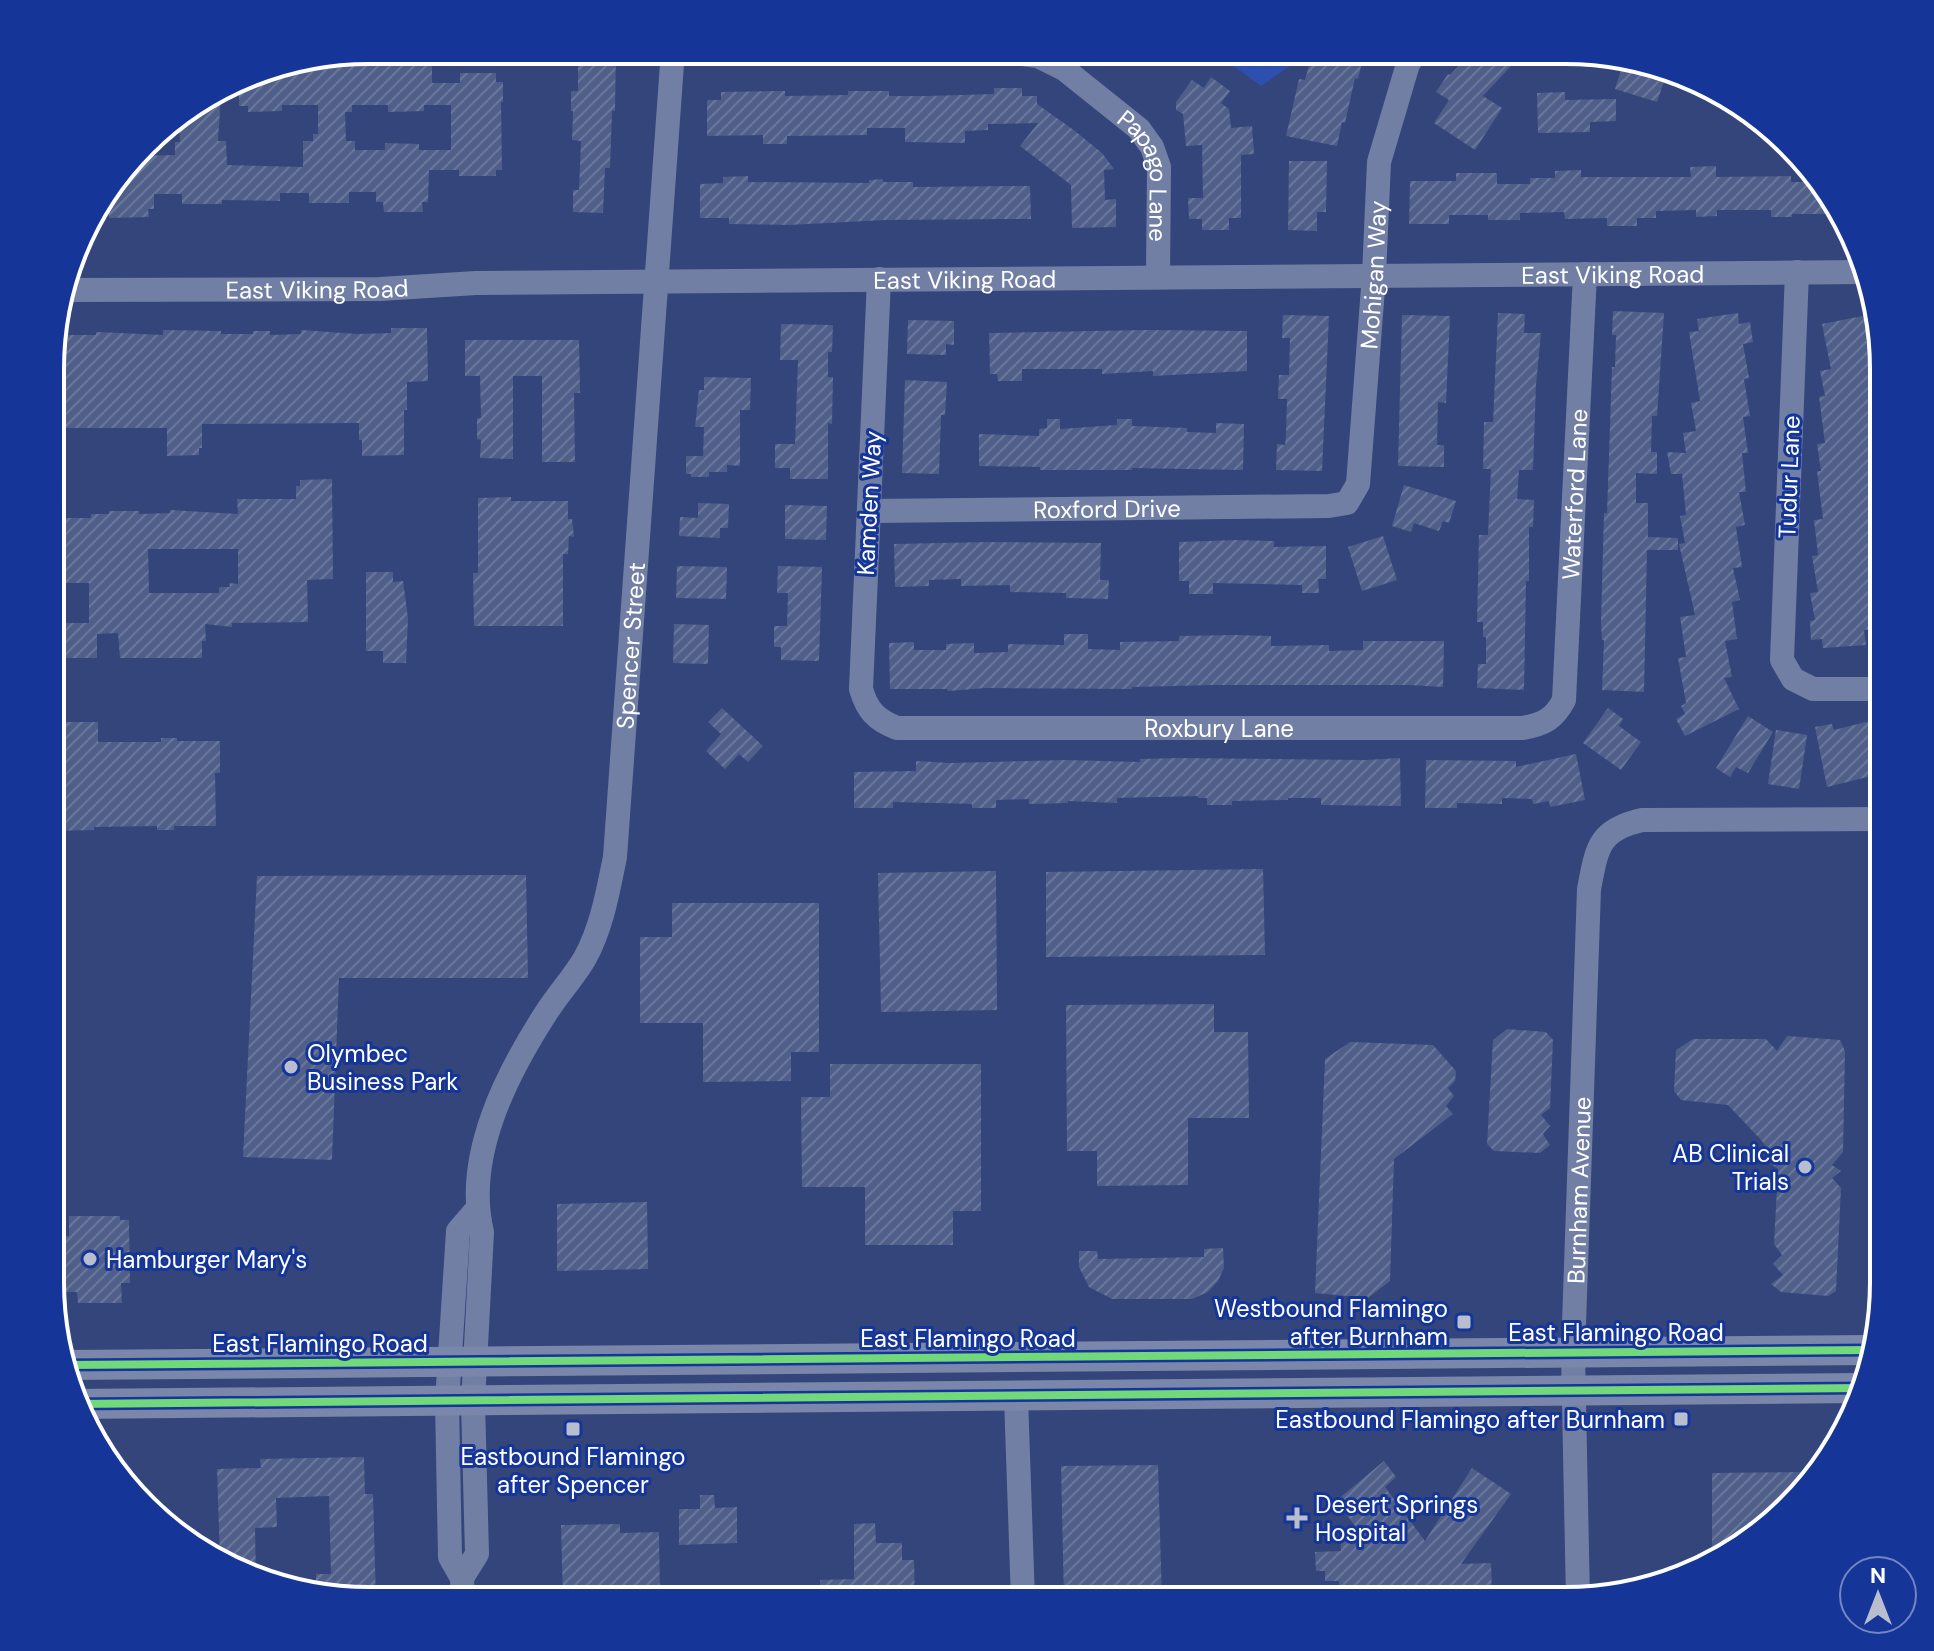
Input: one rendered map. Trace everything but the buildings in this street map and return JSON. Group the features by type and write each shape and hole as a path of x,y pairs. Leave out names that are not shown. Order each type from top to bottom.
{"main road":[{"name":"East Flamingo Road","path":"77,1370 462,1362 1862,1350"},
{"path":"936,1398 956,1379 1001,1378 1047,1357"},
{"path":"1016,1397 1046,1378 1100,1377 1119,1357"},
{"path":"89,1404 1851,1388"}],"street":[{"name":"Spencer Street","path":"462,1587 450,1557 462,1362 482,1232 477,1209 486,1135 506,1082 546,1013 585,957 603,912 615,857 672,64"},
{"name":"Papago Lane","path":"1054,64 1139,129 1152,147 1159,167 1158,277"},
{"name":"Mohigan Way","path":"1347,503 1358,484 1379,162 1408,64"},
{"name":"Tudur Lane","path":"1797,272 1782,660 1793,679 1813,689 1870,689"},
{"name":"East Viking Road","path":"74,290 380,289 476,283 657,281 1854,272"},
{"name":"Waterford Lane","path":"1557,714 1564,700 1585,274"},
{"name":"Kamden Way","path":"879,279 861,689 866,706 879,721"},
{"name":"Roxford Drive","path":"869,511 1329,506 1347,503"},
{"name":"Roxbury Lane","path":"879,721 897,728 1523,728 1543,724 1557,714"},
{"name":"Burnham Avenue","path":"1578,1586 1573,1353 1589,889 1596,852 1608,834 1622,825 1642,820 1870,819"},
{"path":"1016,1397 1023,1587"}],"shaded area":[{"path":"1231,64 1291,64 1261,86"}],"cycle path":[{"path":"75,1365 1862,1350"},
{"path":"89,1404 1851,1388"}],"place":[{"name":"Olymbec Business Park","path":"291,1067"},
{"name":"AB Clinical Trials","path":"1805,1167"},
{"name":"Hamburger Mary's","path":"90,1259"},
{"name":"Westbound Flamingo after Burnham","path":"1464,1322"},
{"name":"Eastbound Flamingo after Burnham","path":"1681,1419"},
{"name":"Eastbound Flamingo after Spencer","path":"573,1429"},
{"name":"Desert Springs Hospital","path":"1297,1518"}]}
